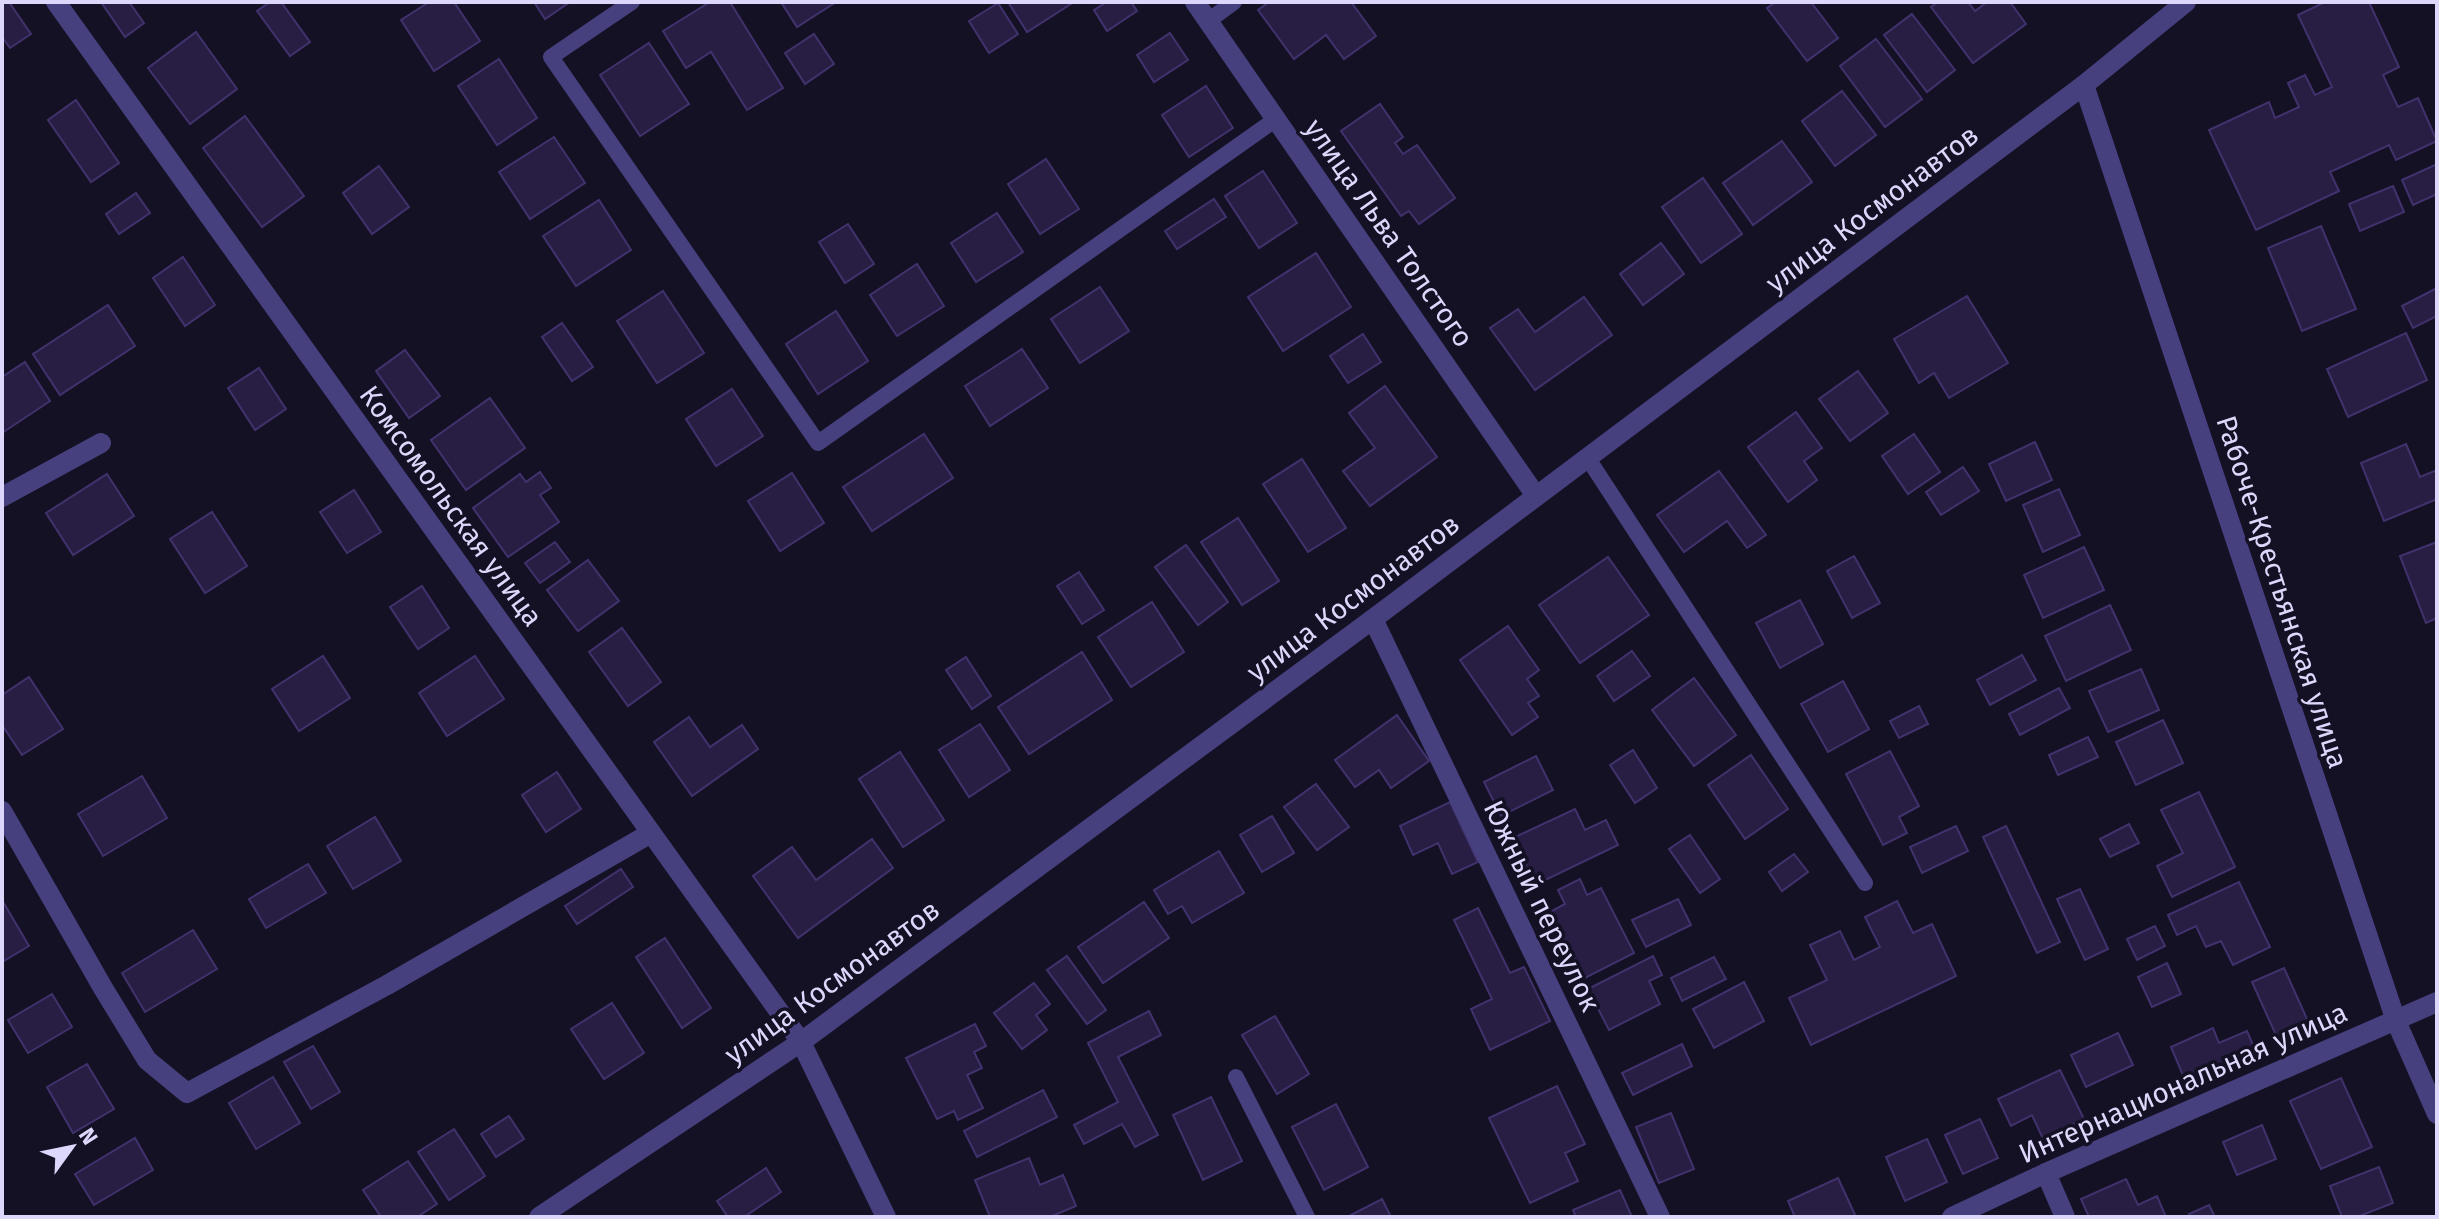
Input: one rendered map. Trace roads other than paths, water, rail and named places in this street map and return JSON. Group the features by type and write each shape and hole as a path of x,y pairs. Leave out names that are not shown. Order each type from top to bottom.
{"street":[{"name":"Комсомольская улица","path":"56,2 801,1042 886,1217"},
{"name":"улица Льва Толстого","path":"1195,2 1536,496"},
{"name":"улица Космонавтов","path":"539,1217 801,1042 1373,619 2084,85 2186,2"},
{"name":"Рабоче-Крестьянская улица","path":"2084,85 2396,1021 2437,1114"},
{"path":"2,497 101,443"},
{"name":"Южный переулок","path":"1373,619 1660,1217"},
{"path":"2,811 147,1060 187,1093 387,985 651,833"},
{"name":"Интернациональная улица","path":"1952,1217 2437,1002"},
{"path":"2046,1173 2065,1217"}],"lane":[{"path":"632,2 551,57 818,443 1276,119"},
{"path":"1208,21 1234,2"},
{"path":"1587,457 1865,883"},
{"path":"1236,1077 1307,1217"}]}
